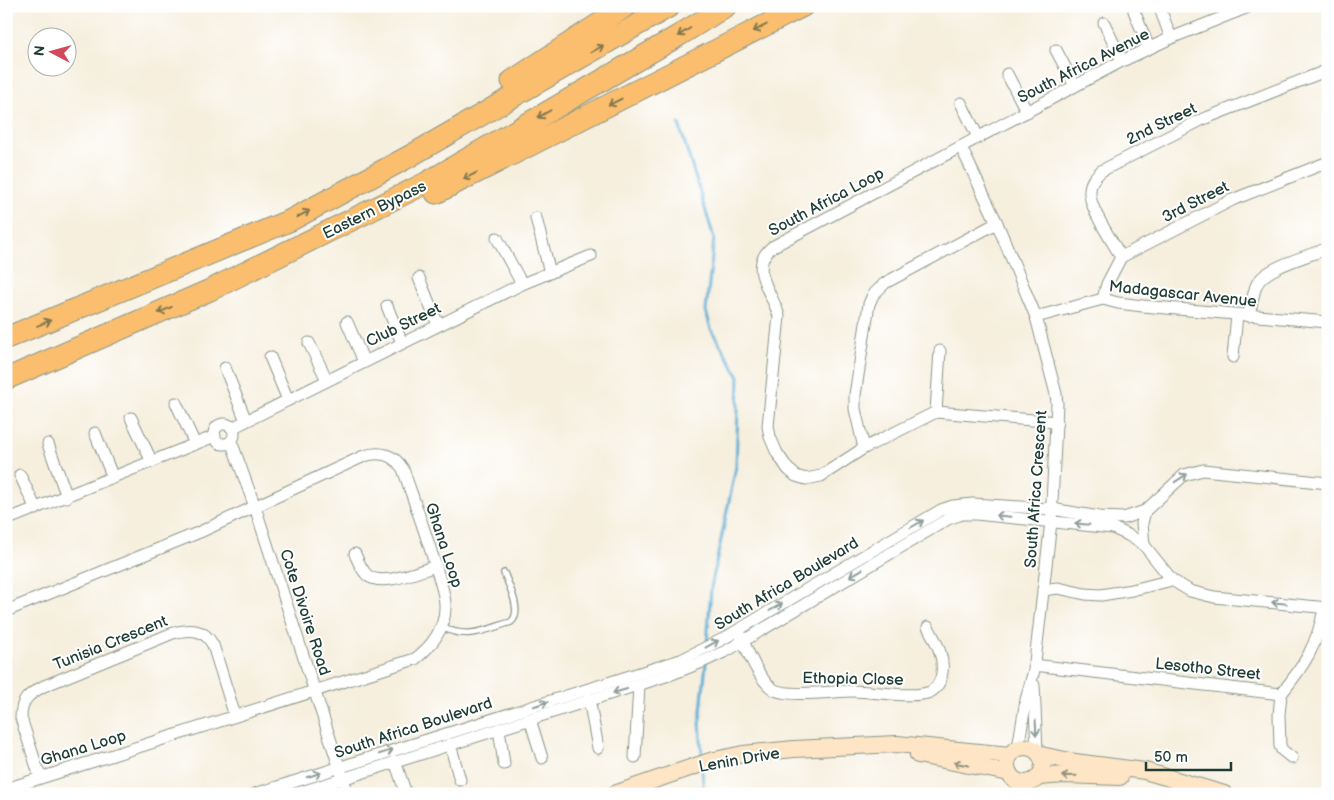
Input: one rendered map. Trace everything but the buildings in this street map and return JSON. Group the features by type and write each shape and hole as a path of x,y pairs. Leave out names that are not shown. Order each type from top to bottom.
{"highway":[{"path":"161,273 459,113 531,70 626,6"},
{"name":"Eastern Bypass","path":"6,338 291,220 410,156 670,6"},
{"name":"Eastern Bypass","path":"6,379 210,290 426,183 726,6"},
{"path":"210,290 270,273 346,239 803,6"}],"street":[{"path":"1159,6 1172,38"},
{"name":"South Africa Avenue","path":"961,147 1122,61 1172,38 1220,12 1251,6"},
{"path":"1134,11 1149,48"},
{"path":"1104,23 1122,61"},
{"path":"1056,50 1075,86"},
{"name":"2nd Street","path":"1121,257 1091,204 1090,190 1094,177 1101,171 1200,120 1328,70"},
{"path":"1007,74 1027,112"},
{"path":"961,103 978,137"},
{"name":"South Africa Crescent","path":"961,147 997,223 1036,317 1056,394 1057,422 1051,522 1034,668 1014,752"},
{"name":"South Africa Loop","path":"936,412 864,448 821,476 806,479 796,476 788,469 777,453 770,437 768,426 779,316 776,305 761,274 760,267 765,253 772,247 961,147"},
{"name":"3rd Street","path":"1121,257 1224,203 1328,162"},
{"path":"536,218 550,273"},
{"path":"864,448 855,409 855,395 867,314 873,295 885,283 997,223"},
{"path":"497,238 522,284"},
{"path":"1249,316 1256,286 1260,278 1268,272 1322,250"},
{"name":"Club Street","path":"232,428 522,284 591,256"},
{"path":"1103,299 1121,257"},
{"path":"419,278 438,325"},
{"name":"Madagascar Avenue","path":"1036,317 1103,299 1129,304 1328,322"},
{"path":"387,306 402,343"},
{"path":"1233,358 1237,315"},
{"path":"347,322 364,362"},
{"path":"309,343 327,380"},
{"path":"940,351 936,412 1057,422"},
{"path":"270,357 288,400"},
{"path":"225,368 246,421"},
{"path":"176,402 195,444"},
{"path":"131,418 152,462"},
{"path":"224,424 232,428 234,436 231,441 226,443 220,443 215,436 215,430 224,424"},
{"path":"94,433 113,478"},
{"path":"6,520 215,436"},
{"name":"Cote Divoire Road","path":"231,441 316,691 348,794"},
{"path":"48,444 67,496"},
{"name":"Ghana Loop","path":"6,610 255,507 364,456 380,453 395,459 403,469 436,566 446,609 442,627 431,644 415,659 6,789"},
{"name":"South Africa Boulevard","path":"255,794 672,663 689,656 947,508 973,504 1052,509 1112,518 1129,517 1145,510 1184,475 1203,470 1328,483"},
{"path":"20,475 36,509"},
{"path":"1144,545 1142,523 1145,510"},
{"name":"South Africa Boulevard","path":"295,794 683,670 728,650 954,516 976,514 1112,528 1144,545 1172,580 1186,589 1202,595 1326,608"},
{"path":"355,554 364,571 375,580 391,580 436,566"},
{"path":"1043,590 1058,588 1085,594 1101,595 1132,590 1172,580"},
{"name":"Lesotho Street","path":"1034,668 1281,694 1309,656 1326,608"},
{"name":"Ethopia Close","path":"736,630 764,680 775,690 794,693 855,691 916,695 930,692 936,688 942,671 941,651 928,627"},
{"name":"Tunisia Crescent","path":"40,777 21,718 21,709 27,697 44,686 173,633 194,630 202,632 210,639 235,716"},
{"name":"South Africa Crescent","path":"1034,668 1039,753"},
{"path":"636,757 639,685"},
{"path":"1281,694 1279,715 1280,746 1292,758"},
{"path":"589,700 598,748"},
{"path":"530,719 542,758"},
{"path":"499,728 504,764"},
{"path":"450,744 460,780"},
{"path":"868,745 897,744 1014,752 1028,747 1039,753 1075,762 1145,771 1224,794"},
{"path":"868,745 1023,783 1086,776 1144,779 1170,778"},
{"name":"Lenin Drive","path":"614,794 710,762 757,753 868,745"},
{"path":"1014,752 1008,767 1023,783"},
{"path":"1023,783 1044,766 1039,753"},
{"path":"396,761 406,794"}],"lane":[{"path":"442,627 456,633 470,634 511,622 516,617 516,611 504,573"}],"waterway":[{"path":"679,124 714,238 706,311 711,329 739,377 736,467 711,588 707,644"},
{"path":"702,759 700,720 706,663"},
{"path":"702,770 704,794"}]}
